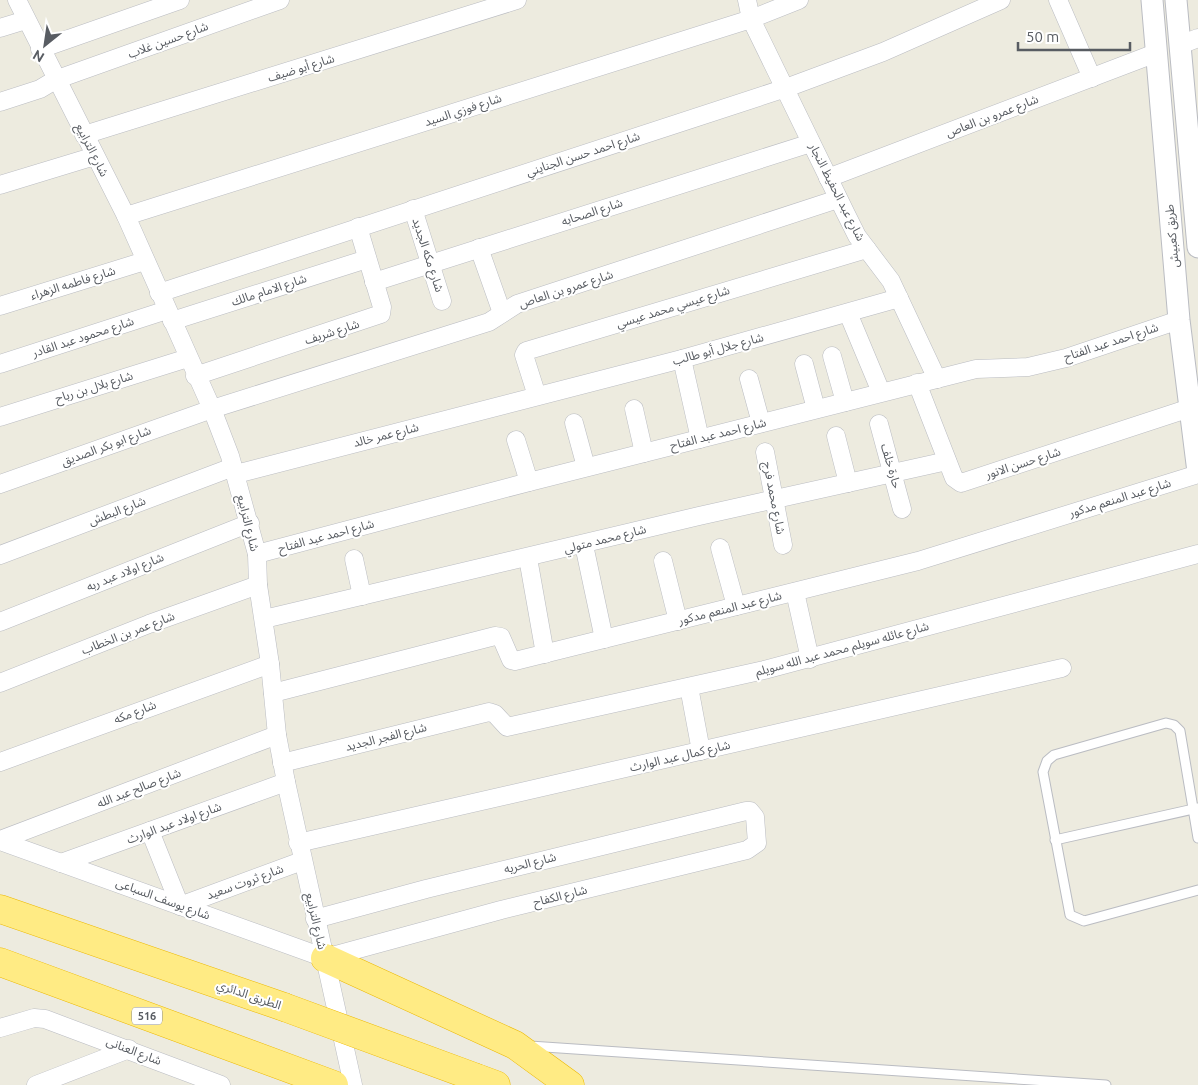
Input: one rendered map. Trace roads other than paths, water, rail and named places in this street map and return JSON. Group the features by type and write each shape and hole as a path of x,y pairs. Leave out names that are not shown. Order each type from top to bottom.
{"highway":[{"name":"الطريق الدائري","path":"0,909 284,1007 486,1082"},
{"path":"325,958 515,1045 570,1085"},
{"name":"516","path":"0,962 334,1085"}],"street":[{"name":"شارع الترابيع","path":"17,0 40,49 126,216 212,409 235,470 250,523 256,554 258,585 282,762 298,844 353,1085"},
{"path":"40,49 180,0"},
{"name":"شارع حسين غلاب","path":"0,102 40,89 56,80 280,0"},
{"name":"شارع أبو ضيف","path":"84,135 517,0"},
{"name":"شارع عبد الحفيظ النجار","path":"747,0 751,19 838,199 857,236 891,281 937,379"},
{"name":"شارع فوزي السيد","path":"126,216 751,19 799,0"},
{"name":"شارع احمد حسن الجنايني","path":"159,293 786,88 883,52 1001,0"},
{"path":"1058,0 1092,78"},
{"name":"طريق كعبيش","path":"1152,0 1179,320 1192,382 1190,408 1198,473"},
{"name":"طريق كعبيش","path":"1176,0 1189,42 1198,247"},
{"path":"0,28 26,20"},
{"name":"شارع عمرو بن العاص","path":"828,178 1156,53"},
{"name":"شارع الصحابه","path":"374,282 811,143"},
{"path":"0,185 95,156"},
{"name":"شارع عمرو بن العاص","path":"212,409 489,322 517,304 838,199"},
{"name":"شارع مكه الجديد","path":"413,209 442,301"},
{"name":"شارع شريف","path":"196,376 377,317 383,310 358,227"},
{"path":"479,248 502,313"},
{"name":"شارع عيسي محمد عيسي","path":"537,396 524,354 526,351 867,249"},
{"name":"شارع الامام مالك","path":"169,316 367,259"},
{"name":"شارع فاطمه الزهراء","path":"0,306 145,260"},
{"name":"شارع جلال أبو طالب","path":"537,396 682,359 899,298"},
{"path":"848,313 881,392"},
{"name":"شارع محمود عبد القادر","path":"0,364 169,316"},
{"name":"شارع احمد عبد الفتاح","path":"256,554 528,482 917,383 976,369 1028,367 1066,358 1179,320"},
{"path":"832,356 845,402"},
{"name":"شارع بلال بن رباح","path":"0,417 188,358"},
{"path":"682,359 700,439"},
{"path":"804,364 816,409"},
{"path":"749,379 761,423"},
{"name":"شارع حسن الانور","path":"917,383 957,481 965,482 1190,408"},
{"name":"شارع عمر خالد","path":"235,470 537,396"},
{"name":"شارع ابو بكر الصديق","path":"0,484 212,409"},
{"path":"634,409 644,453"},
{"path":"574,423 586,467"},
{"name":"حارة خلف","path":"879,424 902,508"},
{"path":"836,436 848,483"},
{"path":"516,440 528,482"},
{"name":"شارع محمد فرج","path":"765,452 783,545"},
{"name":"شارع محمد متولي","path":"264,619 774,499 948,461"},
{"name":"شارع البطش","path":"0,555 235,470"},
{"name":"شارع عبد المنعم مدكور","path":"273,693 496,636 501,638 513,661 545,654 918,561 1198,473"},
{"name":"شارع اولاد عبد ربه","path":"0,622 250,523"},
{"path":"584,545 604,639"},
{"path":"720,548 736,606"},
{"name":"شارع عائله سويلم محمد عبد الله سويلم","path":"489,712 495,714 508,727 689,687 810,659 1198,554"},
{"path":"528,558 545,654"},
{"path":"354,559 362,596"},
{"path":"662,561 678,621"},
{"name":"شارع عمر بن الخطاب","path":"0,683 149,624 258,585"},
{"path":"795,592 810,659"},
{"name":"شارع مكه","path":"0,762 270,664"},
{"name":"شارع كمال عبد الوارث","path":"298,844 1062,668"},
{"path":"689,687 701,751"},
{"name":"شارع الفجر الجديد","path":"282,762 489,712"},
{"name":"شارع صالح عبد الله","path":"0,841 278,735"},
{"name":"شارع اولاد عبد الوارث","path":"61,863 286,782"},
{"name":"شارع الحريه","path":"315,919 454,882 746,811"},
{"name":"شارع الكفاح","path":"325,958 501,910 748,850 754,847 758,838 753,814 746,811"},
{"path":"150,831 180,906"},
{"name":"شارع يوسف السباعى","path":"0,841 325,958"},
{"name":"شارع ثروت سعيد","path":"180,906 302,861"},
{"name":"شارع العنانى","path":"0,1028 34,1018 45,1019 221,1085"},
{"path":"36,1085 129,1049"}],"lane":[{"path":"1198,838 1196,809 1180,731 1174,724 1166,723 1054,755 1047,761 1043,772 1070,916 1076,920 1084,921 1198,890"},
{"path":"1055,840 1196,809"},
{"path":"515,1045 1106,1085"}]}
